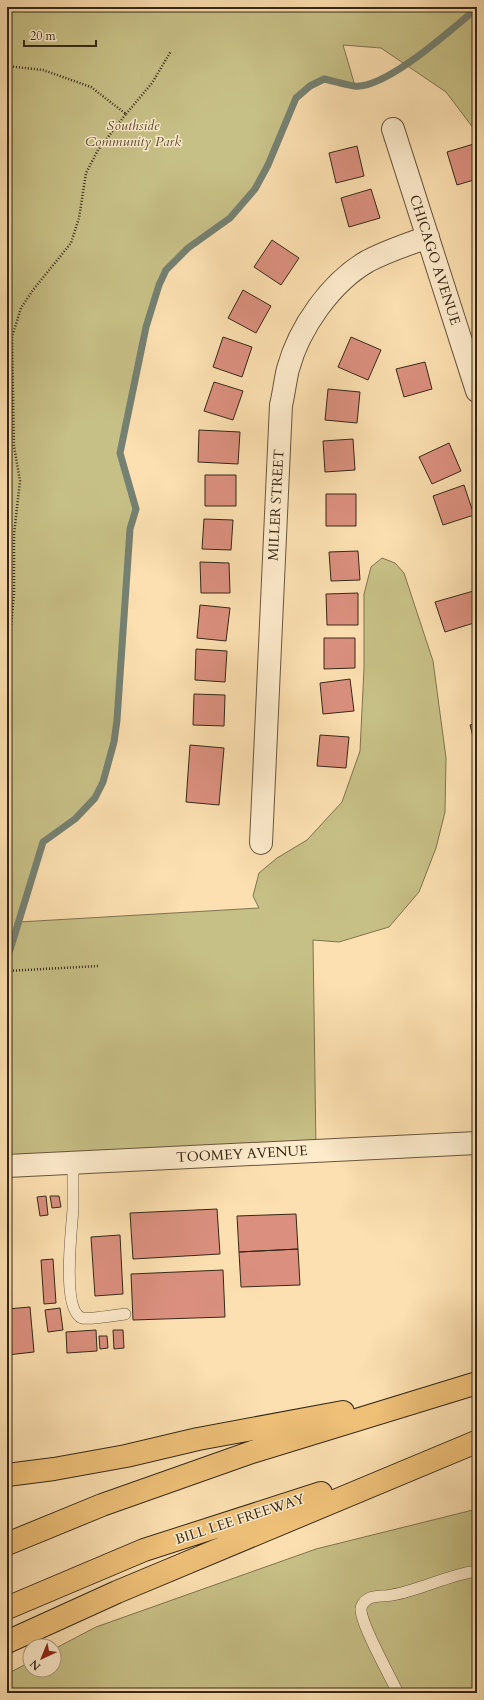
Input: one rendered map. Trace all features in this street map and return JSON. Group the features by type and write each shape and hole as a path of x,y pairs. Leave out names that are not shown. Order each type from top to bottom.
{"highway":[{"path":"7,1544 102,1505 252,1452 477,1383"},
{"path":"7,1475 54,1469 126,1456 198,1439 450,1392"},
{"path":"7,1642 117,1592 476,1442"},
{"name":"BILL LEE FREEWAY","path":"7,1608 144,1550 476,1442"}],"street":[{"name":"CHICAGO AVENUE","path":"393,129 477,392"},
{"name":"MILLER STREET","path":"261,843 269,632 281,405 288,368 302,333 312,317 333,289 352,271 387,252 428,237"},
{"name":"TOOMEY AVENUE","path":"7,1166 477,1143"}],"lane":[{"path":"73,1163 73,1209 69,1256 72,1302 77,1314 83,1318 125,1314"},
{"path":"398,1693 361,1614 364,1602 374,1598 392,1595 451,1576 477,1571"}],"path":[{"path":"7,642 10,637 13,601 14,534 20,481 14,446 12,337 21,308 33,290 71,243 79,218 86,173 98,150 152,84 171,51"},
{"path":"7,66 43,70 91,88 126,114"},
{"path":"7,971 98,966"}],"green space":[{"name":"Southside Community Park","path":"7,7 477,7 477,133 446,92 381,48 343,45 355,86 324,79 310,86 296,98 268,165 255,189 230,218 188,248 166,270 159,285 146,327 120,453 136,509 130,529 117,720 114,742 103,782 95,798 75,819 43,842 19,922 259,908 253,896 259,873 277,858 307,840 342,802 360,751 364,668 364,594 371,567 382,558 395,563 404,573 433,661 446,758 445,812 436,848 419,892 389,927 339,942 313,940 316,1150 7,1166"},
{"path":"477,1509 477,1693 7,1693 7,1674 22,1666 22,1678 62,1678 62,1645 96,1627 316,1549"}],"building":[{"path":"477,143 477,179 457,185 447,152"},
{"path":"357,146 364,176 336,183 329,153"},
{"path":"371,189 380,218 349,227 341,198"},
{"path":"272,240 299,258 281,285 254,267"},
{"path":"243,290 271,306 256,333 228,318"},
{"path":"223,337 252,347 242,377 213,367"},
{"path":"351,337 381,350 368,380 338,367"},
{"path":"425,362 432,389 404,397 396,369"},
{"path":"214,382 243,391 233,420 204,411"},
{"path":"328,389 360,392 357,423 325,420"},
{"path":"199,430 240,432 238,464 198,462"},
{"path":"353,439 355,470 325,472 323,441"},
{"path":"449,443 461,471 432,484 419,457"},
{"path":"205,475 236,475 236,506 205,506"},
{"path":"464,485 474,515 443,525 433,496"},
{"path":"326,494 356,494 356,526 326,526"},
{"path":"204,519 233,520 231,550 202,549"},
{"path":"358,551 360,580 331,581 329,552"},
{"path":"200,562 229,563 230,593 201,593"},
{"path":"477,590 477,622 445,632 435,602"},
{"path":"358,593 358,625 327,625 326,594"},
{"path":"200,605 230,608 226,641 197,638"},
{"path":"324,638 355,638 355,668 324,669"},
{"path":"196,649 227,651 225,682 195,680"},
{"path":"350,679 354,711 323,714 320,683"},
{"path":"194,694 225,695 224,726 193,725"},
{"path":"477,723 477,752 470,725"},
{"path":"320,735 349,737 346,768 317,766"},
{"path":"190,745 224,748 219,805 186,802"},
{"path":"46,1196 48,1215 40,1216 37,1197"},
{"path":"50,1196 59,1196 61,1207 52,1208"},
{"path":"217,1209 220,1254 133,1259 130,1213"},
{"path":"296,1214 298,1249 239,1252 237,1216"},
{"path":"120,1235 123,1294 95,1296 91,1237"},
{"path":"298,1249 300,1285 241,1287 239,1252"},
{"path":"53,1259 56,1303 44,1304 41,1260"},
{"path":"223,1270 225,1317 133,1320 131,1274"},
{"path":"30,1307 34,1352 7,1355 7,1309"},
{"path":"60,1308 63,1330 48,1332 45,1310"},
{"path":"96,1330 97,1351 67,1353 66,1332"},
{"path":"113,1330 123,1330 124,1348 114,1349"},
{"path":"99,1336 107,1336 108,1348 100,1349"}],"waterway":[{"path":"10,950 43,842 75,819 95,798 103,782 114,742 117,720 130,529 136,509 120,453 146,327 159,285 166,270 188,248 230,218 255,189 268,165 296,98 310,86 324,79 354,86 367,85 383,78 436,43 477,8"}]}
